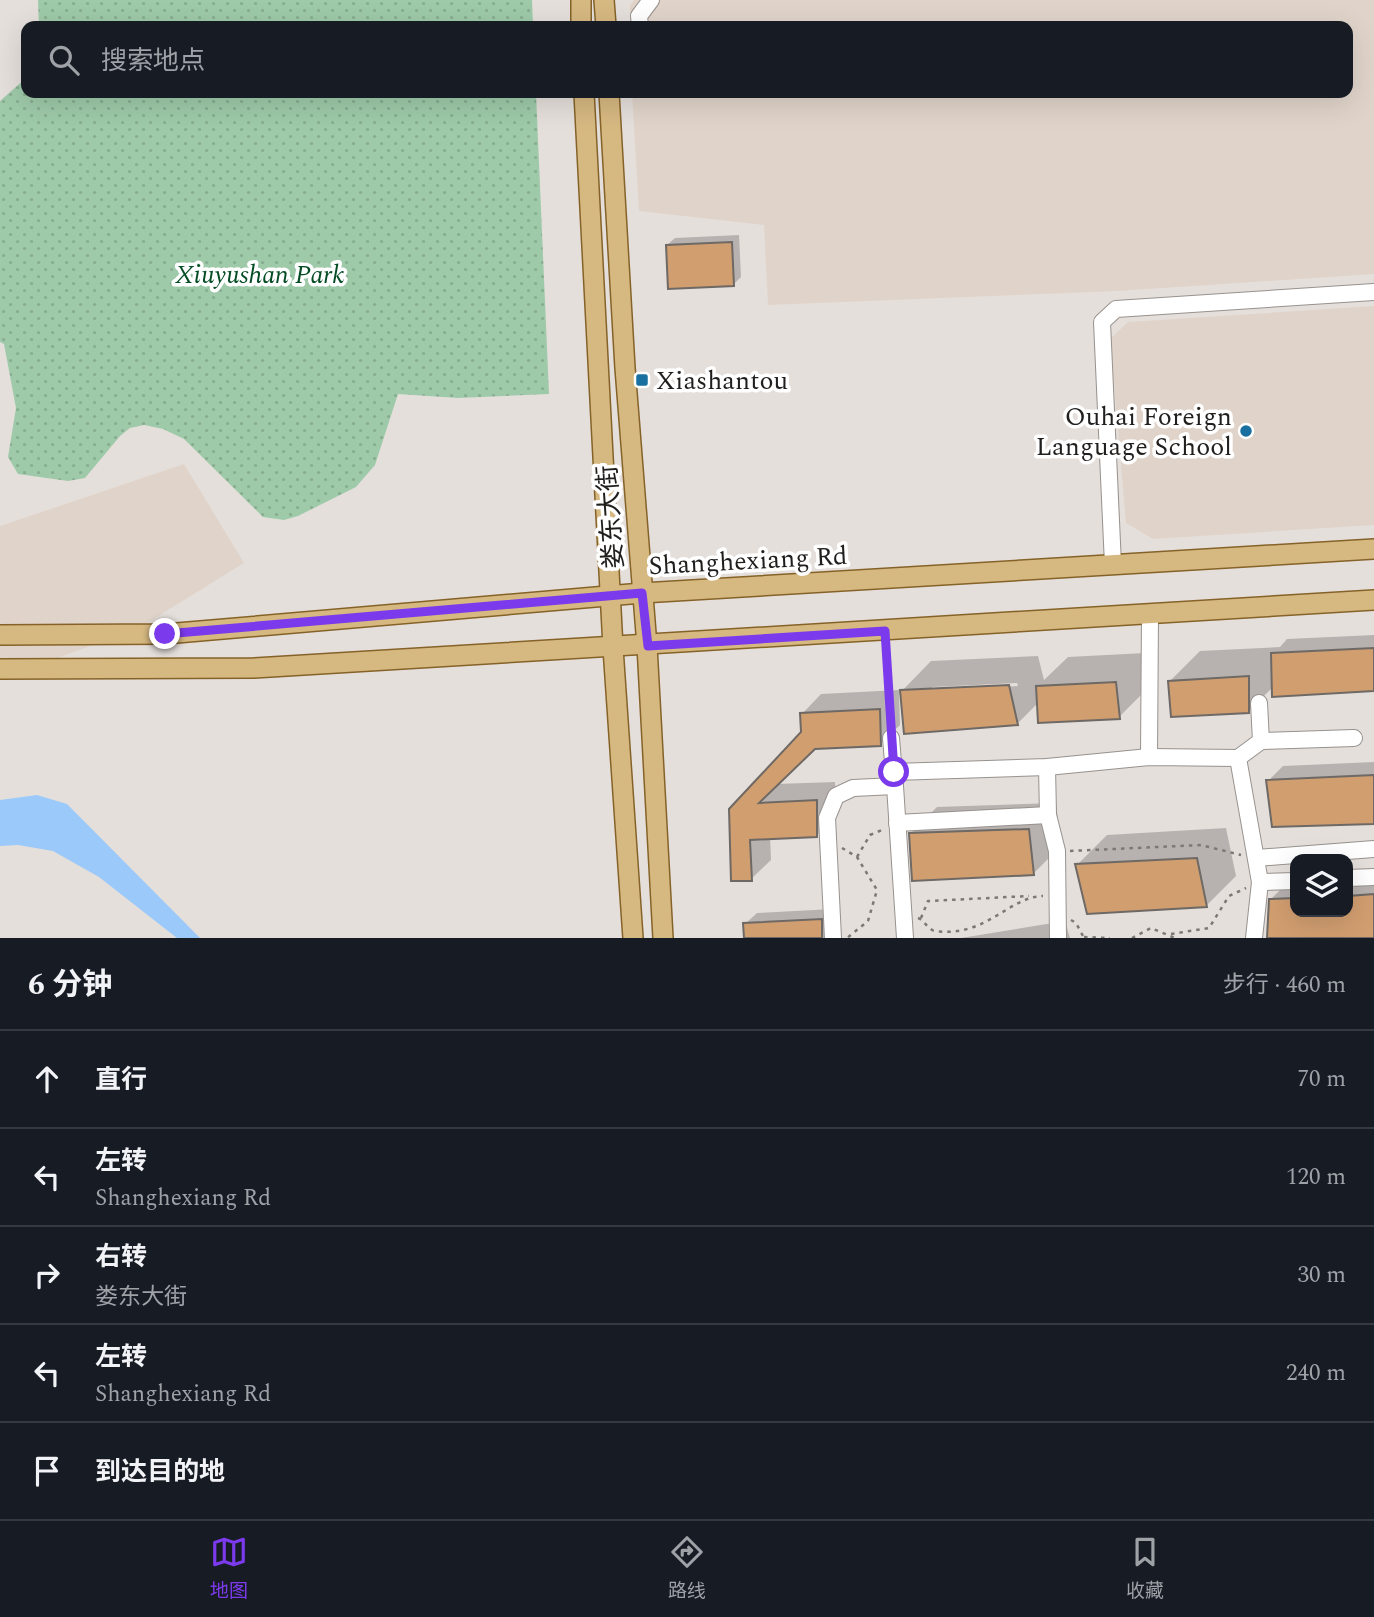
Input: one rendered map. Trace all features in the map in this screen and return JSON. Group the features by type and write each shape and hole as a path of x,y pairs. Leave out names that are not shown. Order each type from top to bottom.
{"main road":[{"path":"581,0 581,21"},
{"path":"604,0 606,21"},
{"name":"娄东大街","path":"584,98 612,648 633,938"},
{"name":"娄东大街","path":"609,98 642,593 648,646 663,938"},
{"name":"Shanghexiang Rd","path":"0,635 165,634 642,593 1374,549"},
{"path":"0,669 254,668 1374,600"}],"street":[{"path":"640,21 639,16 651,0"},
{"path":"1113,565 1102,322 1116,309 1374,292"},
{"path":"1149,757 1150,614"},
{"path":"1259,703 1262,741"},
{"path":"891,738 897,823 912,918 905,938"},
{"path":"832,938 827,818 836,796 853,788 894,779 1149,757 1238,758 1262,741 1354,738"},
{"path":"1238,758 1260,882 1254,938"},
{"path":"1047,766 1048,814 1056,852 1056,938"},
{"path":"897,823 1048,814"},
{"path":"1257,858 1374,849"},
{"path":"1353,878 1374,877"},
{"path":"1260,882 1290,881"}],"path":[{"path":"885,631 891,738"},
{"path":"857,857 870,835 897,823"},
{"path":"828,838 857,857 877,890 868,921 846,938"},
{"path":"1056,852 1200,845 1257,858"},
{"path":"1132,938 1150,928 1173,936 1209,928 1229,896 1260,882"},
{"path":"999,921 1030,896"},
{"path":"980,931 958,935 932,931 912,918 928,901 1057,896"},
{"path":"1084,937 1110,938"}],"shaded area":[{"path":"634,0 1374,0 1374,274 1118,291 768,305 764,225 639,211 632,98 1353,98 1353,21 630,21 630,6"},
{"name":"Ouhai Foreign Language School","path":"1374,306 1374,525 1153,539 1126,523 1110,339 1128,322"},
{"path":"184,464 244,563 139,628 28,669 0,668 0,526"}],"green space":[{"path":"38,0 532,0 533,21 39,21"},
{"name":"Xiuyushan Park","path":"21,82 21,98 536,98 549,394 458,398 398,394 375,465 356,487 298,516 284,520 263,517 184,439 163,429 144,425 130,428 120,436 85,478 68,481 18,474 8,457 16,408 4,344 0,342 0,101"}],"water":[{"path":"37,795 67,804 200,938 177,938 99,877 53,851 18,845 0,846 0,800"}],"building":[{"path":"732,242 734,286 668,289 666,245"},
{"path":"1374,648 1374,691 1272,697 1271,653"},
{"path":"1249,676 1249,713 1171,717 1168,681"},
{"path":"1116,682 1120,719 1038,723 1036,686"},
{"path":"1009,685 1018,725 904,734 900,690"},
{"path":"880,709 881,746 815,749 759,803 817,800 817,837 750,840 752,881 731,881 729,809 801,732 800,713"},
{"path":"1374,775 1374,824 1272,827 1266,780"},
{"path":"1029,829 1034,875 912,881 909,833"},
{"path":"1197,858 1207,907 1087,914 1075,864"},
{"path":"1374,894 1374,938 1267,938 1269,899 1290,898 1290,917 1353,917 1353,896"},
{"path":"822,919 822,938 744,938 743,923"}],"place":[{"name":"Xiashantou","path":"642,380"},
{"name":"Ouhai Foreign Language School","path":"1246,431"}],"route":[{"path":"165,634 372,614 642,593 648,646 885,631 894,772"}]}
